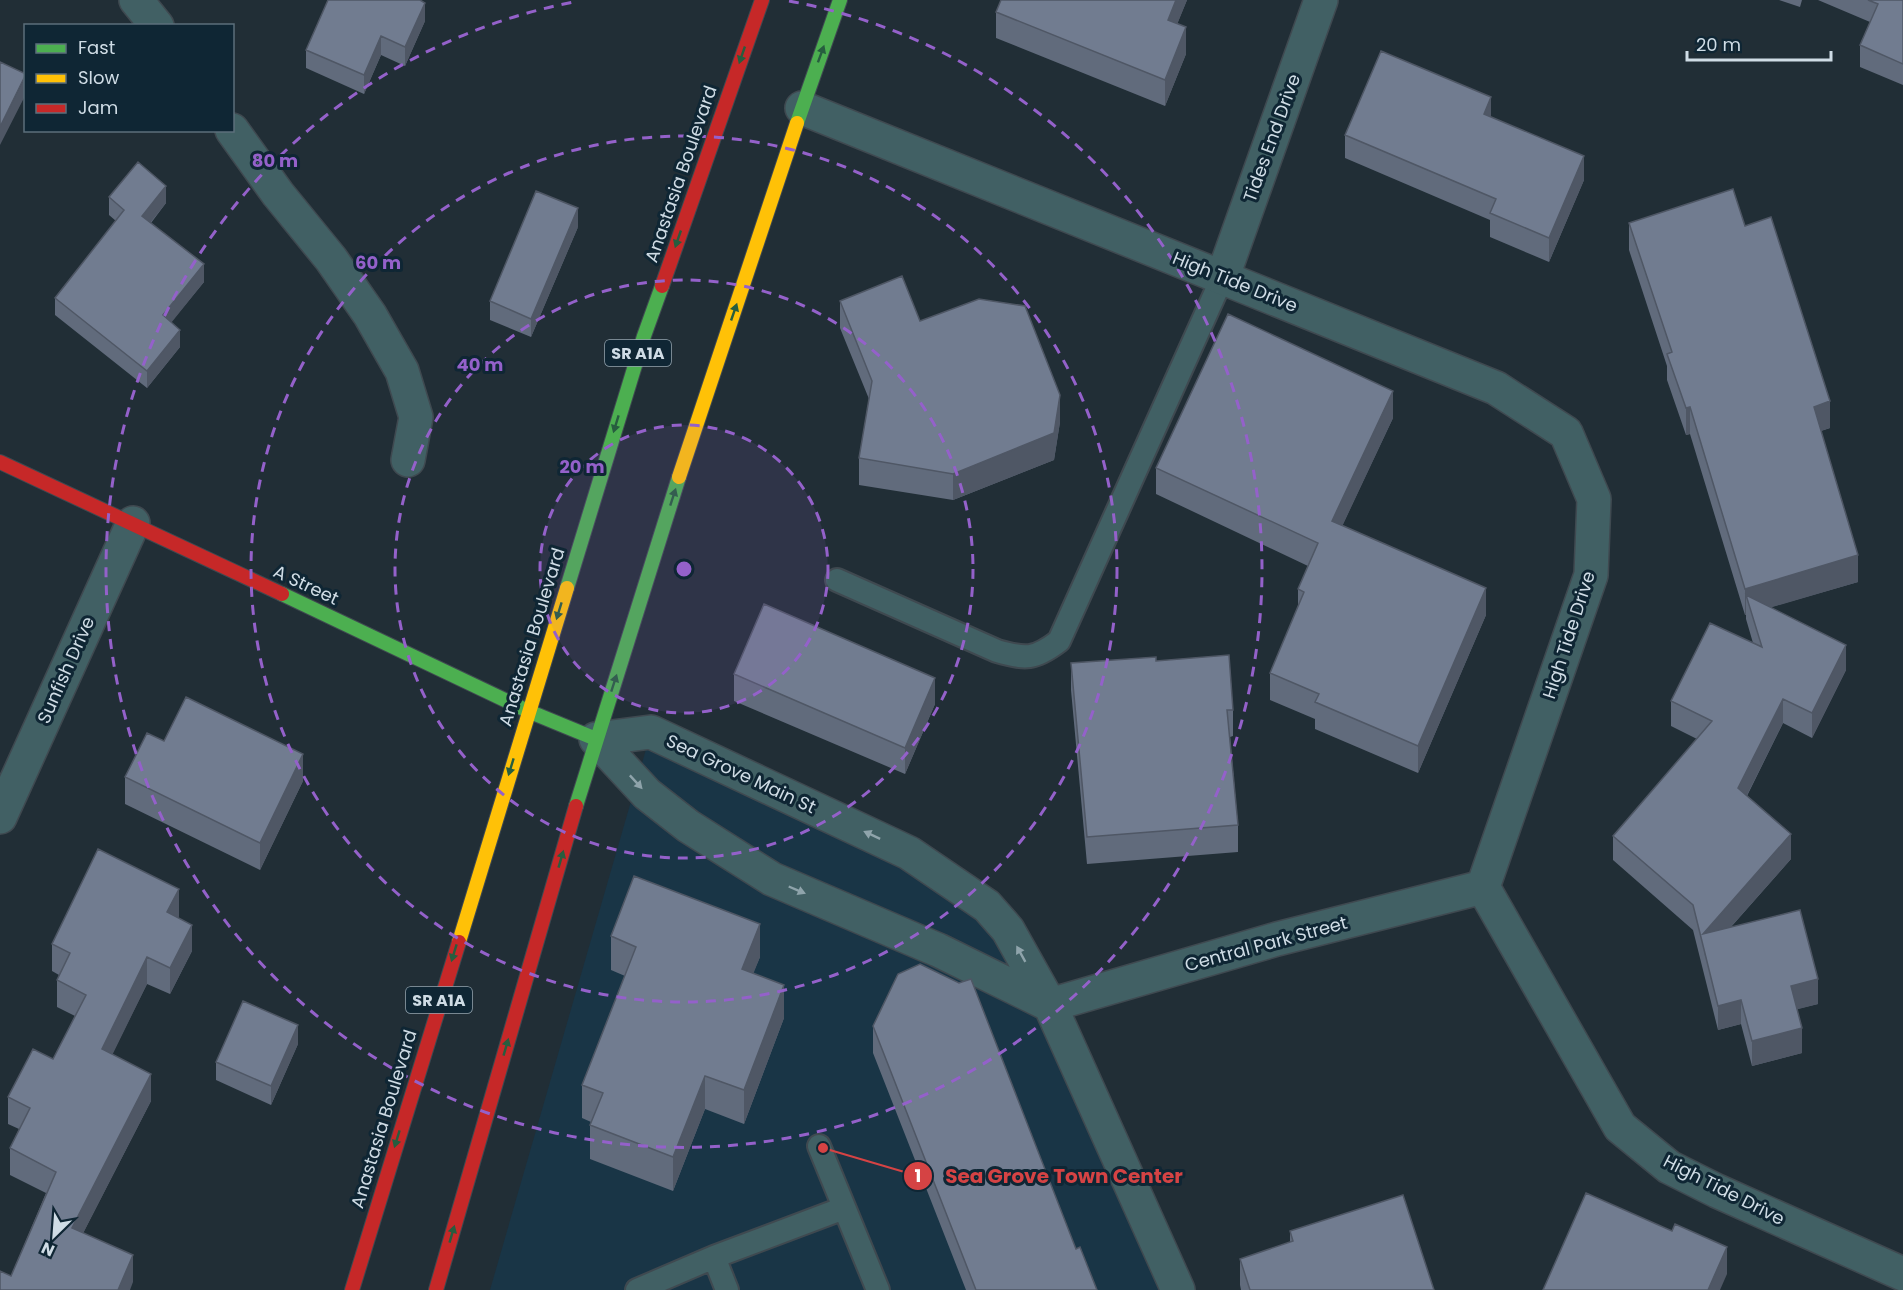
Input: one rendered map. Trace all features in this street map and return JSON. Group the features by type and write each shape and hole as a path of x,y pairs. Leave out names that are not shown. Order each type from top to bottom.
{"main road":[{"name":"Anastasia Boulevard","path":"351,1290 644,336 762,0"},
{"path":"436,1290 596,739 711,377 840,0"},
{"name":"A Street","path":"0,462 528,711 596,739"}],"street":[{"path":"136,0 155,24"},
{"name":"Tides End Drive","path":"1223,276 1321,0"},
{"name":"High Tide Drive","path":"802,108 1496,388 1566,433 1594,499 1591,575 1483,887 1620,1127 1670,1167 1717,1191 1903,1274"},
{"path":"233,132 278,194 331,259 370,315 402,371 416,417 408,460"},
{"name":"Sunfish Drive","path":"0,817 133,523"},
{"name":"Sea Grove Main St","path":"596,739 651,732 909,853 987,906 1008,930 1050,1005 1179,1290"},
{"path":"596,739 647,794 687,826 772,879 938,950 1050,1005"},
{"name":"Central Park Street","path":"1050,1005 1277,939 1483,887"}],"lane":[{"path":"837,580 997,651 1020,657 1042,654 1059,641 1223,276"},
{"path":"819,1146 878,1290"},
{"path":"637,1290 714,1257 844,1208"},
{"path":"714,1257 727,1290"}],"shaded area":[{"path":"651,732 987,906 1178,1290 490,1290"}],"building":[{"path":"328,0 420,0 425,3 405,47 381,36 364,75 306,50"},
{"path":"1001,0 1176,0 1168,20 1186,27 1165,80 996,12"},
{"path":"1868,0 1903,0 1903,64 1860,45 1878,4"},
{"path":"1381,51 1491,97 1484,114 1584,156 1549,238 1490,213 1496,199 1345,135"},
{"path":"0,62 24,73 24,78 0,127"},
{"path":"138,162 166,186 142,216 204,264 163,315 180,330 147,371 55,298 124,210 109,197"},
{"path":"1733,189 1745,226 1771,217 1830,401 1814,407 1858,555 1745,589 1690,407 1686,408 1667,354 1672,352 1629,223"},
{"path":"536,191 578,208 531,319 490,301"},
{"path":"902,276 920,321 979,299 1025,306 1060,395 1054,433 953,474 859,458 872,381 840,301"},
{"path":"1228,314 1393,391 1332,521 1486,588 1418,746 1315,702 1319,694 1270,673 1304,592 1298,589 1318,543 1156,468"},
{"path":"1746,595 1846,645 1812,713 1783,699 1738,788 1791,834 1703,934 1800,910 1818,979 1791,986 1802,1028 1752,1041 1741,1000 1718,1006 1693,905 1613,836 1712,721 1671,701 1710,623 1762,647"},
{"path":"764,604 935,678 905,748 734,674"},
{"path":"1229,655 1233,710 1227,710 1238,825 1087,837 1071,663 1156,657 1156,661"},
{"path":"186,697 303,754 260,843 125,777 147,733 164,741"},
{"path":"98,849 179,889 167,912 192,925 170,968 147,957 102,1049 151,1074 72,1228 133,1255 118,1290 0,1290 0,1271 11,1276 56,1172 10,1148 30,1108 8,1097 33,1049 53,1059 86,995 57,980 70,953 52,944"},
{"path":"634,876 760,924 742,969 784,985 744,1090 705,1076 673,1157 590,1125 603,1093 582,1085 636,947 611,936"},
{"path":"920,964 959,983 971,979 1076,1249 1080,1247 1097,1290 976,1290 873,1026 898,974"},
{"path":"243,1001 298,1025 271,1086 216,1062"},
{"path":"1586,1193 1672,1231 1675,1224 1727,1247 1708,1290 1543,1290"},
{"path":"1403,1195 1434,1290 1250,1290 1240,1259 1293,1241 1290,1231"}],"traffic: fast":[{"path":"797,123 840,0"},
{"path":"567,588 644,336 662,286"},
{"path":"576,806 679,477"},
{"path":"282,594 528,711 596,739"}],"traffic: slow":[{"path":"679,477 797,123"},
{"path":"459,942 567,588"}],"traffic: jam":[{"path":"662,286 762,0"},
{"path":"0,462 282,594"},
{"path":"436,1290 576,806"},
{"path":"352,1290 459,942"}],"place":[{"name":"Sea Grove Town Center","path":"823,1148"}]}
